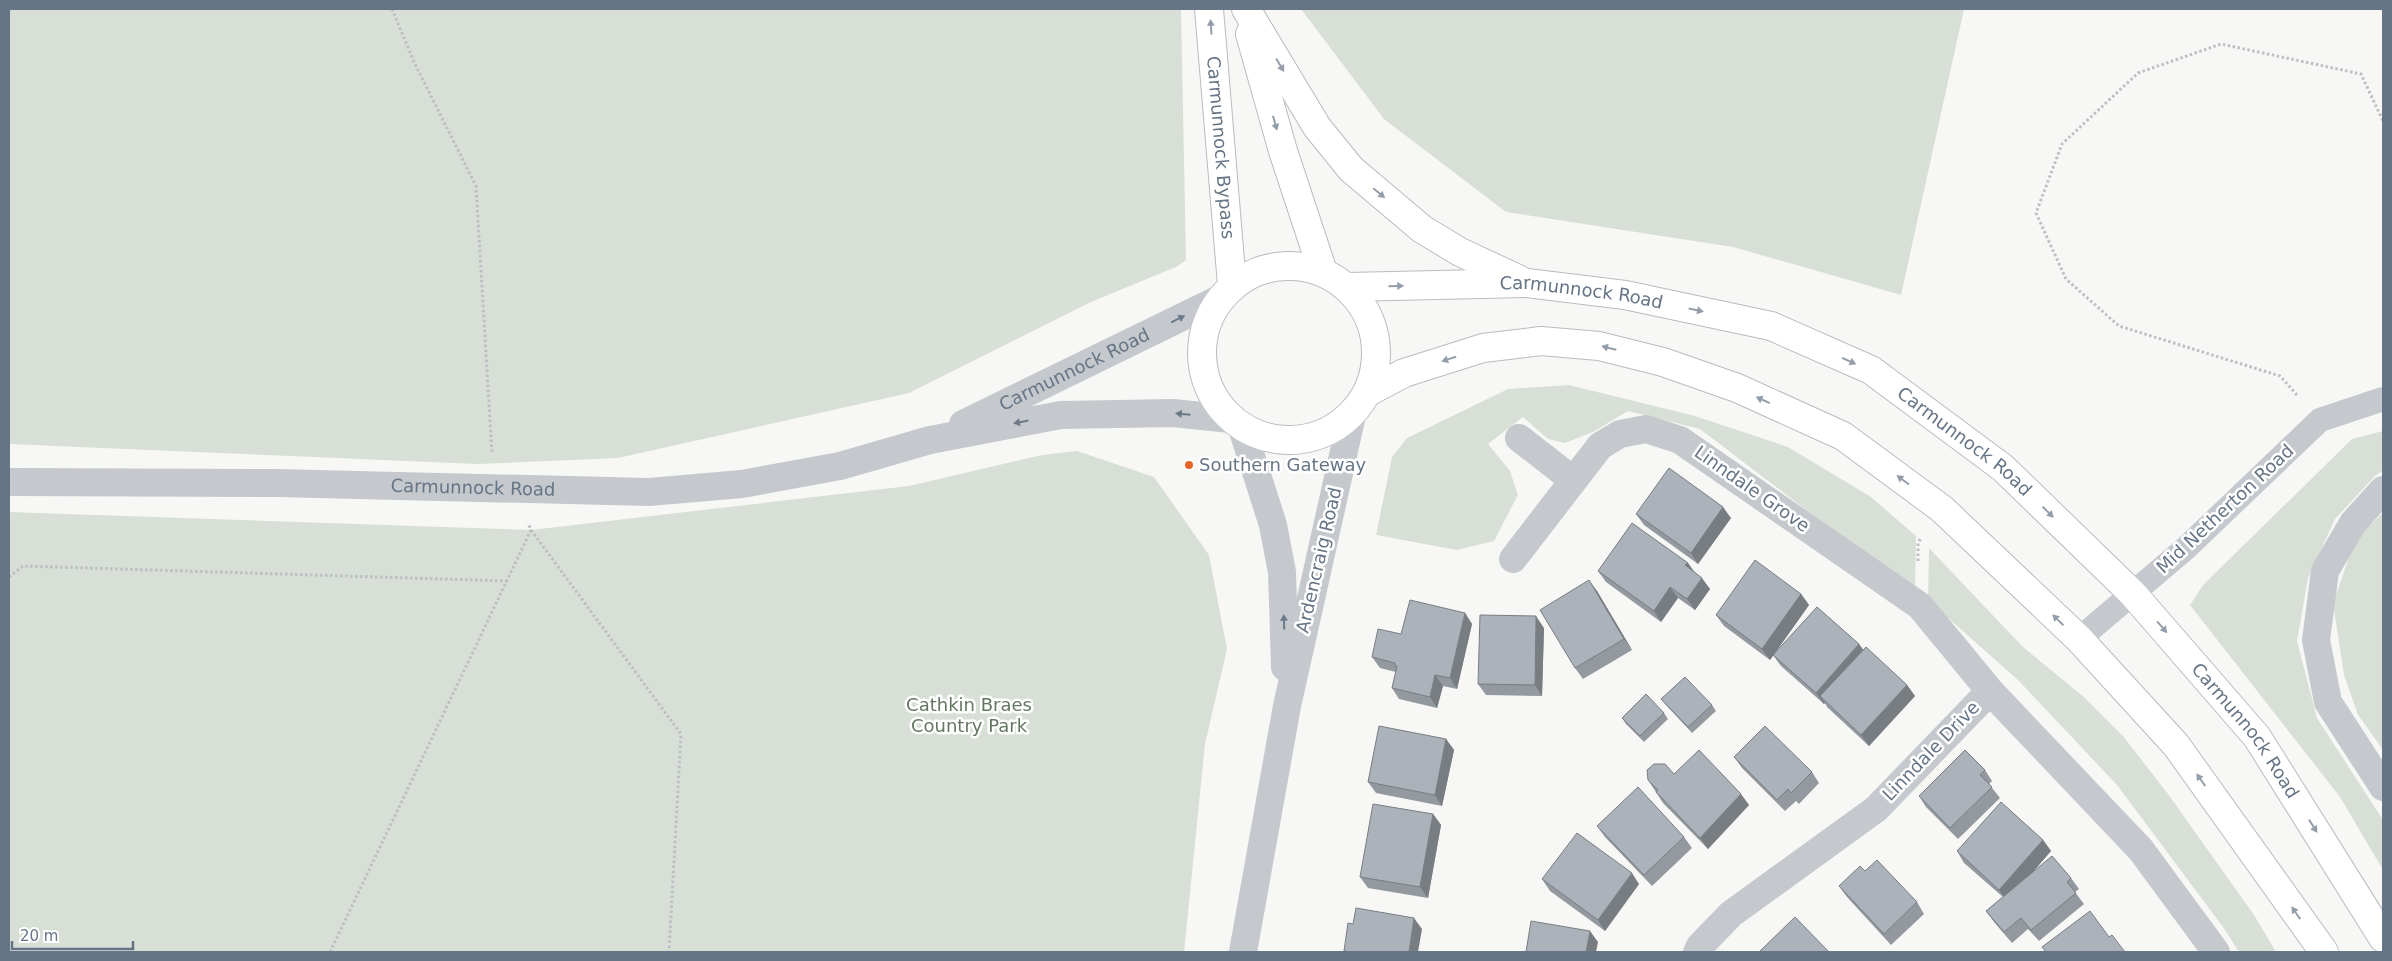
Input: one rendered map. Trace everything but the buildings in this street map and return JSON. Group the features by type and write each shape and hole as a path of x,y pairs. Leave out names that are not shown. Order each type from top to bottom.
{"main road":[{"name":"Carmunnock Bypass","path":"1209,9 1226,292"},
{"path":"1244,9 1284,151 1323,272"},
{"path":"1244,9 1317,127 1351,169 1422,229 1460,252 1527,283"},
{"path":"1295,265 1323,272 1347,287 1365,309 1375,336 1376,364 1368,392 1352,415 1327,432 1299,441 1269,439 1237,423 1219,408 1205,382 1201,352 1206,324 1226,292 1267,268 1295,265"},
{"name":"Carmunnock Road","path":"1347,287 1527,283 1625,295 1771,326 1871,370 2003,468 2133,594 2257,737 2383,938"},
{"path":"1368,392 1404,372 1484,348 1541,341 1599,346 1663,362 1737,388 1843,436 1942,509 2079,639 2176,745 2324,952"}],"street":[{"name":"Carmunnock Road","path":"930,440 1226,292"},
{"name":"Carmunnock Road","path":"9,482 277,483 649,492 742,484 840,466 930,440 1061,415 1134,412 1237,423"},
{"name":"Ardencraig Road","path":"1244,952 1287,706 1352,415"},
{"name":"Ardencraig Road","path":"1237,423 1273,525 1282,572 1287,706"},
{"name":"Linndale Grove","path":"1512,559 1600,446 1620,434 1646,429 1680,440 1920,606 1990,691"},
{"path":"1519,438 1573,480"},
{"path":"2383,490 2353,524 2325,571 2316,640 2328,702 2383,786"},
{"name":"Linndale Drive","path":"1697,952 1700,946 1731,914 1876,809 1990,691 2141,850 2216,952"}],"lane":[{"name":"Mid Netherton Road","path":"2079,639 2186,548 2320,420 2383,399"}],"path":[{"path":"392,9 414,62 476,186 505,489 531,530 681,734 669,952"},
{"path":"2320,420 2280,376 2119,326 2066,278 2036,212 2062,144 2138,73 2221,44 2361,74 2383,121"},
{"path":"1920,606 1918,543 1942,509"},
{"path":"330,952 531,530"},
{"path":"9,577 23,566 507,581"}],"green space":[{"path":"9,9 1181,9 1186,260 1176,267 1091,302 909,393 618,458 478,464 9,444"},
{"path":"1301,9 1964,9 1901,295 1733,247 1506,212 1384,119"},
{"path":"1569,385 1695,416 1788,447 1871,497 1916,536 1915,593 1700,429 1628,411 1593,432 1565,443 1548,439 1523,417 1488,444 1510,471 1518,495 1494,541 1457,550 1376,535 1392,457 1407,438 1508,389"},
{"path":"2383,431 2383,471 2376,475 2335,519 2308,578 2297,641 2317,718 2383,820 2383,870 2340,797 2190,605 2203,585 2352,439"},
{"name":"Cathkin Braes Country Park","path":"1077,451 1154,477 1209,555 1227,649 1205,744 1184,952 9,952 9,512 531,530 909,486 1042,455"},
{"path":"2383,513 2383,750 2358,715 2344,675 2333,603 2356,538"},
{"path":"1929,548 2023,647 2085,698 2123,736 2168,794 2254,915 2276,952 2239,952 2223,927 2117,785 2019,681 1928,600"}],"place":[{"name":"Southern Gateway","path":"1189,465"}]}
